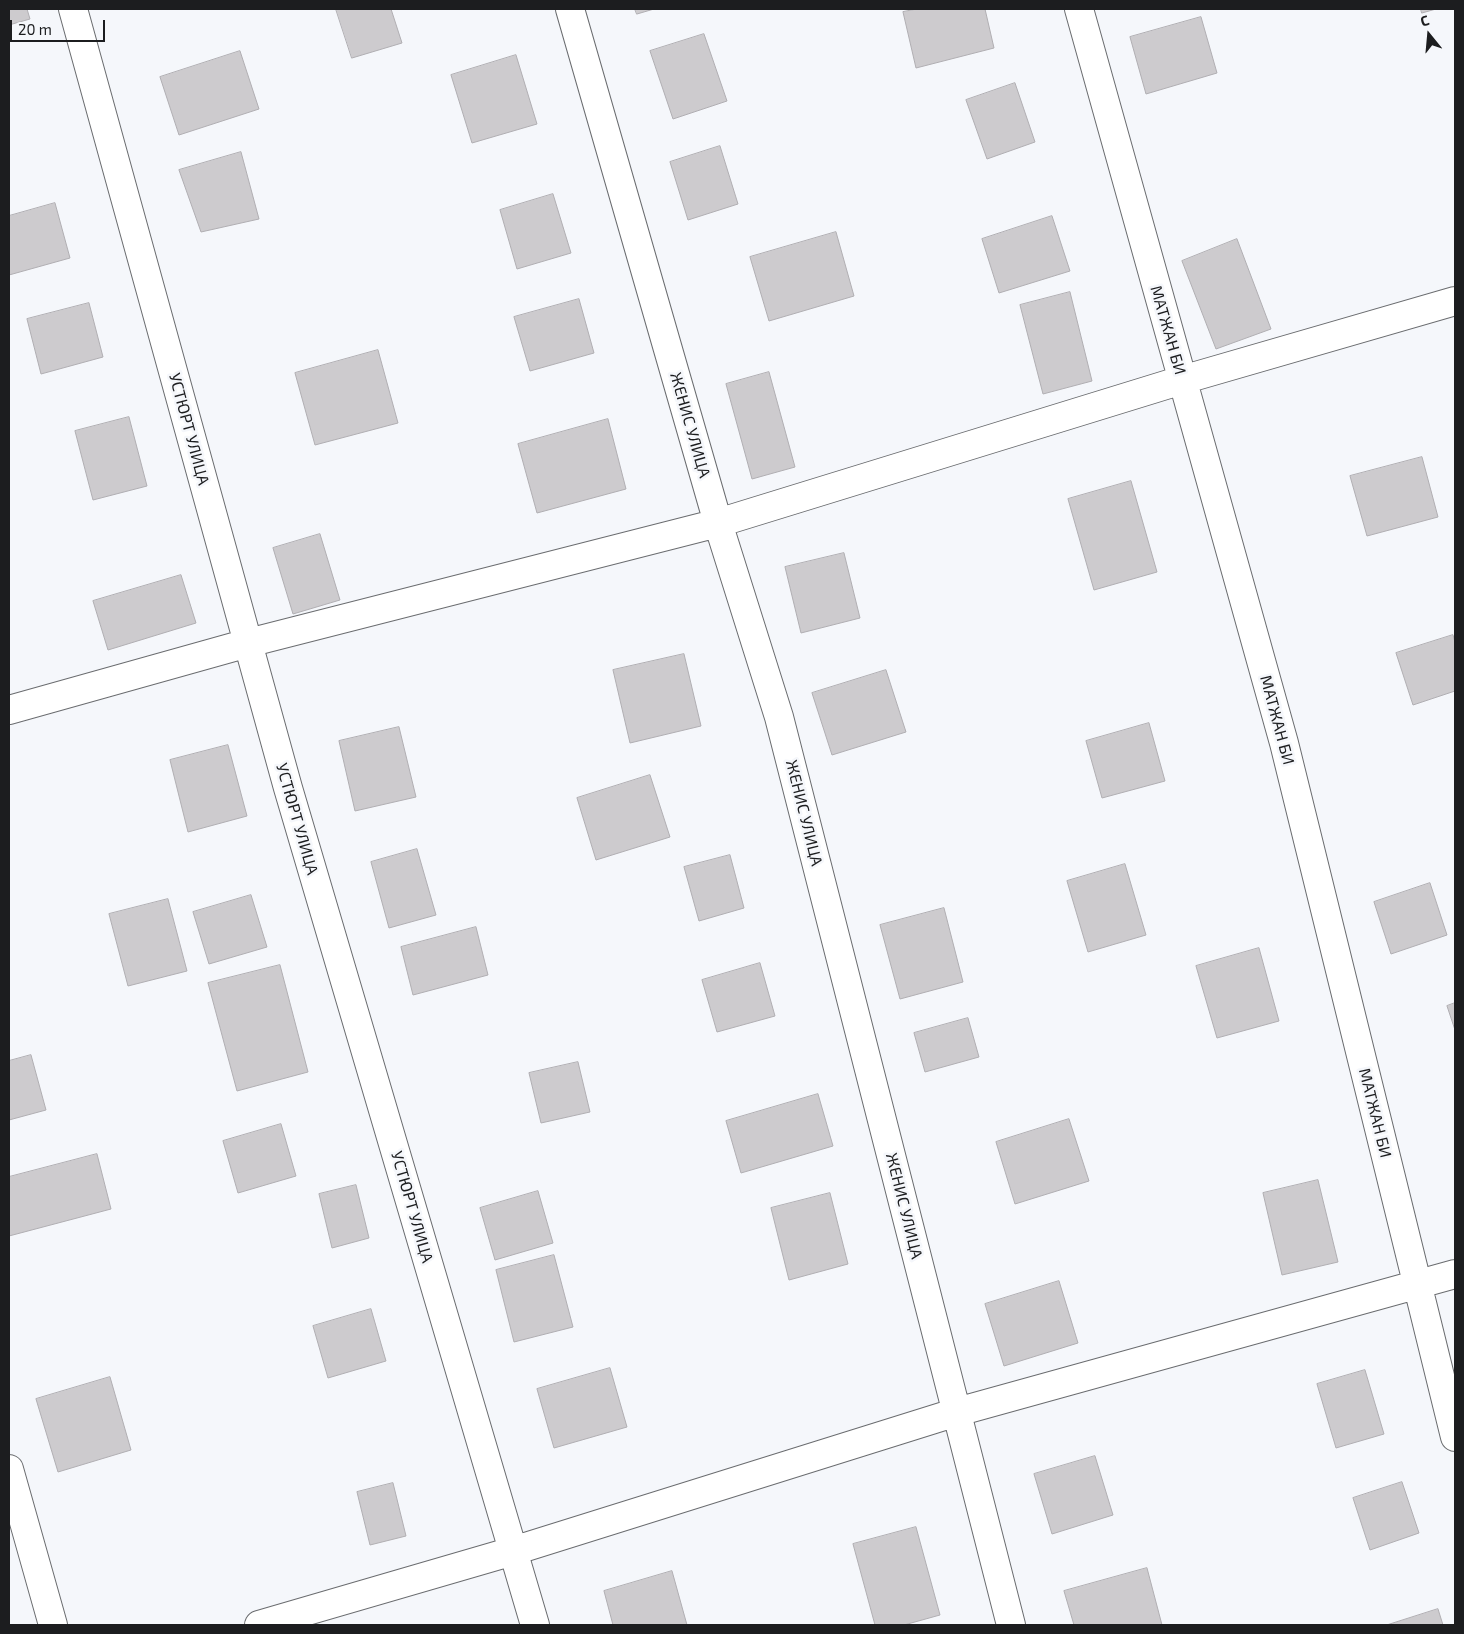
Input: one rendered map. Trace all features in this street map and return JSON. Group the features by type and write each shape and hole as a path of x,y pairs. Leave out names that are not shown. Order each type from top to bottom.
{"street":[{"name":"УСТЮРТ УЛИЦА","path":"73,9 288,788 535,1625"},
{"name":"ЖЕНИС УЛИЦА","path":"570,9 718,523 780,717 1011,1625"},
{"name":"МАТЖАН БИ","path":"1079,9 1284,743 1455,1437"},
{"path":"9,710 248,643 718,523 1182,380 1455,301"},
{"path":"259,1625 513,1551 957,1412 1455,1274"},
{"path":"9,1469 53,1625"}],"building":[{"path":"9,9 27,9 30,19 9,25"},
{"path":"336,9 391,9 402,43 352,58"},
{"path":"635,9 654,9 637,14"},
{"path":"917,9 985,9 994,48 916,68 903,12"},
{"path":"1421,9 1436,9 1422,13"},
{"path":"1201,17 1217,73 1146,94 1130,37"},
{"path":"704,34 727,101 673,119 650,51"},
{"path":"240,51 259,109 179,135 160,77"},
{"path":"516,55 537,124 472,143 451,75"},
{"path":"1015,83 1035,142 987,159 966,100"},
{"path":"720,146 738,204 688,220 670,162"},
{"path":"241,152 259,219 201,232 179,170"},
{"path":"553,194 571,253 517,269 500,210"},
{"path":"55,203 70,258 9,275 9,216"},
{"path":"1052,216 1070,271 999,293 982,239"},
{"path":"836,232 854,296 769,321 750,257"},
{"path":"1237,239 1271,329 1216,349 1182,261"},
{"path":"1070,292 1092,381 1043,394 1020,305"},
{"path":"579,299 594,353 530,371 514,317"},
{"path":"89,303 103,357 41,374 27,319"},
{"path":"378,350 398,423 315,445 295,373"},
{"path":"769,372 795,467 752,479 726,384"},
{"path":"129,417 147,486 93,500 75,431"},
{"path":"608,419 626,489 537,513 518,444"},
{"path":"1422,457 1438,517 1367,536 1350,476"},
{"path":"1131,481 1157,572 1094,590 1068,499"},
{"path":"320,534 340,600 293,614 273,548"},
{"path":"844,553 860,618 801,633 785,567"},
{"path":"181,575 196,623 108,650 93,601"},
{"path":"1453,635 1455,642 1455,691 1413,705 1396,653"},
{"path":"684,654 701,726 630,743 613,670"},
{"path":"886,670 906,732 832,755 812,693"},
{"path":"1149,723 1165,781 1102,798 1086,741"},
{"path":"399,727 416,797 355,811 339,741"},
{"path":"228,745 247,816 188,832 170,760"},
{"path":"650,775 670,837 596,860 577,798"},
{"path":"417,849 436,915 389,928 371,862"},
{"path":"730,855 744,908 699,921 684,867"},
{"path":"1125,864 1146,935 1088,952 1067,881"},
{"path":"1430,883 1447,935 1391,954 1374,902"},
{"path":"251,895 267,947 209,964 193,912"},
{"path":"168,899 187,971 128,986 109,914"},
{"path":"944,908 963,982 900,999 880,925"},
{"path":"476,927 488,975 413,995 401,947"},
{"path":"1259,948 1279,1021 1217,1038 1196,966"},
{"path":"760,963 775,1016 717,1032 702,980"},
{"path":"280,965 308,1072 237,1091 208,983"},
{"path":"1455,1003 1455,1030 1447,1006"},
{"path":"968,1018 979,1057 925,1072 914,1033"},
{"path":"31,1055 46,1110 9,1120 9,1061"},
{"path":"578,1062 590,1112 541,1123 529,1073"},
{"path":"818,1094 833,1146 741,1173 726,1121"},
{"path":"1069,1119 1089,1181 1015,1204 996,1142"},
{"path":"281,1124 296,1176 238,1193 223,1141"},
{"path":"97,1154 111,1209 9,1236 9,1177"},
{"path":"1318,1180 1338,1262 1282,1275 1263,1193"},
{"path":"356,1185 369,1238 332,1248 319,1194"},
{"path":"538,1191 553,1243 495,1260 480,1208"},
{"path":"830,1193 848,1264 789,1280 771,1208"},
{"path":"554,1255 573,1327 514,1342 496,1270"},
{"path":"1059,1281 1078,1343 1004,1366 985,1304"},
{"path":"371,1309 386,1361 328,1378 313,1326"},
{"path":"610,1368 627,1427 554,1448 537,1389"},
{"path":"1365,1370 1384,1434 1336,1448 1317,1384"},
{"path":"110,1377 131,1450 58,1472 36,1399"},
{"path":"1095,1456 1113,1515 1052,1534 1034,1474"},
{"path":"1402,1482 1419,1533 1370,1550 1353,1498"},
{"path":"393,1483 406,1536 370,1545 357,1492"},
{"path":"916,1527 940,1615 904,1625 875,1625 853,1544"},
{"path":"1147,1568 1162,1625 1074,1625 1064,1591"},
{"path":"672,1571 687,1625 613,1625 604,1591"},
{"path":"1438,1609 1443,1625 1387,1625"}]}
